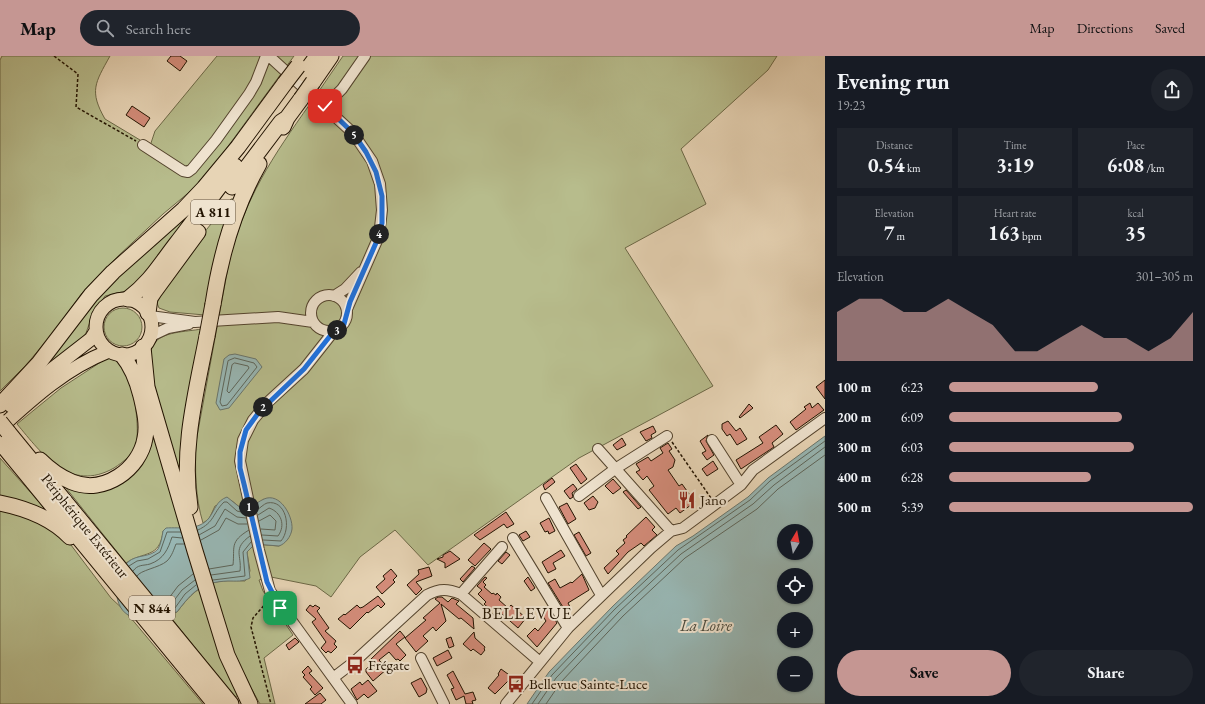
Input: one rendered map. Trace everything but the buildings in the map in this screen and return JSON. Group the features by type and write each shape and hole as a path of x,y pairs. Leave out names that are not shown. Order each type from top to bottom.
{"highway":[{"name":"A 811","path":"128,299 140,290 161,266 173,247 293,91 305,69 317,56"},
{"name":"A 811","path":"305,69 331,56"},
{"path":"0,405 39,363 91,295 113,272 204,188 238,147 293,91 305,69"},
{"name":"A 811","path":"149,314 150,298 163,279 281,122 287,118 293,91"},
{"path":"188,516 186,474 187,450 224,246 237,208 248,184 287,118"},
{"path":"147,341 147,387 202,558 201,568 227,654 250,704"},
{"path":"6,437 18,435 43,463 73,483 88,485 117,478 129,469 143,449 146,425 145,411 134,373 115,353"},
{"name":"Périphérique Extérieur","path":"6,437 203,680 231,704"},
{"path":"0,503 26,509 46,519 67,534 78,545 93,545"},
{"name":"N 844","path":"203,680 215,704"}],"main road":[{"path":"0,416 37,381 91,339 96,331 98,316 104,307 112,301 128,299 138,302 149,314 152,326 147,341 134,353 115,353 81,363 48,385 6,437"},
{"path":"96,331 99,340 115,353"}],"street":[{"path":"143,145 183,171 188,172 198,164 249,94 268,56 325,106 360,142 372,161 380,184 382,210 379,236 347,309 346,322 334,331 304,369 268,402 246,430 240,452 240,461 259,550 267,582 274,598 352,704"},
{"path":"325,106 342,89 365,56"},
{"path":"334,296 345,289 365,267"},
{"path":"316,354 316,325 311,316 312,307 319,298 327,295 334,296 342,300 347,309"},
{"path":"147,341 168,328 195,322 278,317 312,307"},
{"path":"149,314 195,322"},
{"path":"278,317 316,325 326,331 334,331"},
{"path":"506,704 568,628 601,595 671,531 683,528 741,484 753,470 825,418"},
{"path":"579,496 615,469 667,436"},
{"path":"712,440 741,484"},
{"path":"598,449 671,531"},
{"path":"546,498 601,595"},
{"path":"513,538 568,628"},
{"path":"461,594 502,547"},
{"path":"333,678 354,662 427,595 436,590 449,589 461,594 540,662"},
{"path":"421,658 444,704"}],"path":[{"path":"54,56 78,74 76,106 143,145"},
{"path":"667,436 715,504"},
{"path":"271,704 251,627 256,613 274,598"}],"green space":[{"path":"2,56 110,56 101,73 96,87 97,101 100,109 105,119 150,146 155,131 217,56 294,56 210,171 193,189 163,214 117,257 82,293 53,333 26,365 0,391 0,60"},
{"path":"343,56 777,56 768,70 681,149 706,204 625,248 713,386 579,458 428,565 395,530 360,557 331,597 316,586 271,577 259,580 263,591 293,635 264,658 275,704 260,704 251,688 235,697 168,614 177,612 192,595 206,585 223,581 245,581 250,571 247,552 255,544 279,546 288,539 264,499 255,506 242,509 232,501 215,506 209,519 203,523 198,503 196,483 196,442 229,262 235,239 251,198 261,179 310,104 322,114 332,103 319,91"},
{"path":"208,193 151,271 130,290 105,296 92,316 82,340 37,373 96,297"},
{"path":"231,199 235,199 205,315 170,312 159,308 157,303 172,276 191,249"},
{"path":"119,308 127,308 134,311 139,316 142,327 139,338 134,343 127,346 119,346 112,343 107,338 104,331 104,323 107,316 112,311"},
{"path":"201,329 181,476 165,430 154,389 150,356 153,345 162,337 175,333"},
{"path":"110,356 126,369 130,378 137,418 137,437 135,448 124,461 114,468 98,475 84,476 71,473 58,467 47,458 17,424 61,388"},
{"path":"153,424 183,529 163,531 161,540 154,550 126,563 62,483 112,488 130,478 147,455 152,442"},
{"path":"0,458 56,521 0,498"},
{"path":"0,509 28,517 53,531 71,545 111,598 125,611 203,704 0,704"}],"water":[{"path":"235,354 256,359 262,367 229,408 220,410 216,403 224,359 229,355"},
{"name":"La Loire","path":"825,436 825,704 527,704 549,672 613,606 676,546 693,536 748,497 768,478"},
{"path":"227,497 242,509 251,507 264,499 270,498 280,502 288,512 292,524 289,537 279,546 255,544 247,552 250,578 242,581 211,583 193,593 177,612 143,619 132,617 125,613 120,607 116,592 119,575 128,562 135,558 155,552 161,543 163,531 166,528 189,528 205,522 218,503"}],"place":[{"name":"Jano","path":"687,500"},
{"name":"Frégate","path":"355,665"},
{"name":"Bellevue Sainte-Luce","path":"516,684"}],"district":[{"name":"BELLEVUE","path":"527,613"}],"route":[{"path":"280,608 270,591 267,582 240,468 240,452 243,440 246,430 259,412 304,369 334,331 346,322 347,309 375,248 382,223 382,196 380,184 372,161 353,133 325,106"}]}
